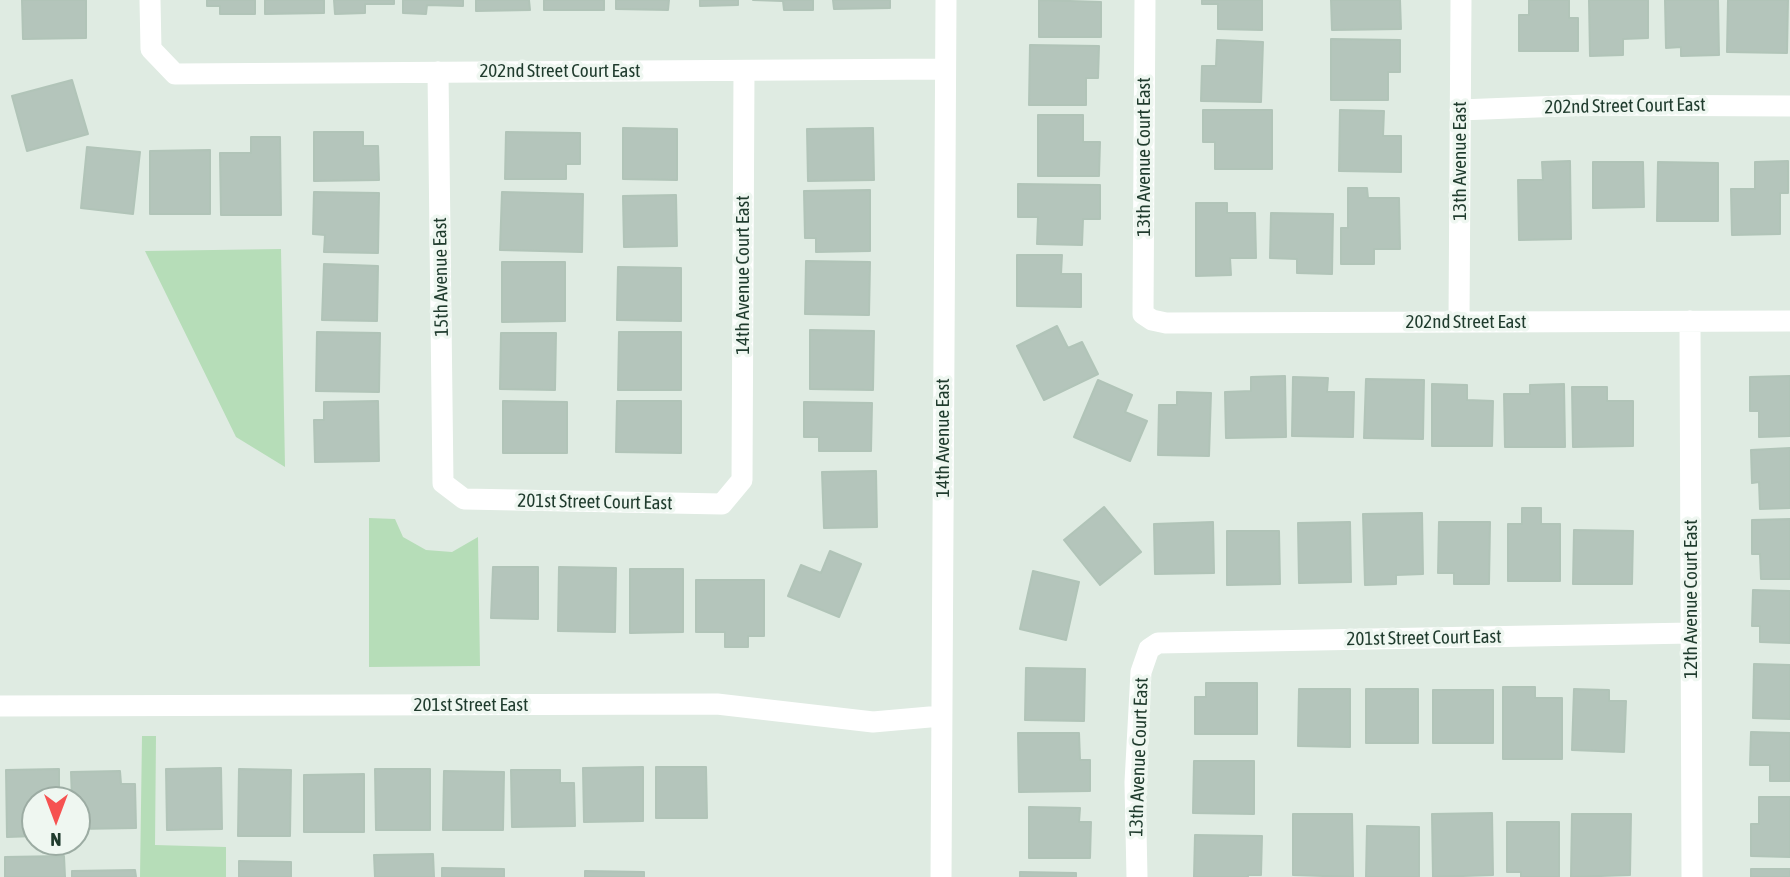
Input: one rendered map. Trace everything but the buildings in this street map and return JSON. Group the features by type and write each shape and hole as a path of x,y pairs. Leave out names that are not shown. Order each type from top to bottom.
{"street":[{"name":"202nd Street Court East","path":"150,0 151,49 175,74 945,69"},
{"name":"14th Avenue East","path":"941,877 946,0"},
{"name":"13th Avenue Court East","path":"1143,314 1145,0"},
{"name":"13th Avenue East","path":"1459,321 1461,0"},
{"name":"14th Avenue Court East","path":"742,480 744,71"},
{"name":"15th Avenue East","path":"438,72 443,483"},
{"name":"202nd Street Court East","path":"1460,110 1587,105 1790,106"},
{"name":"202nd Street East","path":"1143,314 1152,320 1166,323 1790,321"},
{"name":"12th Avenue Court East","path":"1690,321 1692,877"},
{"name":"201st Street Court East","path":"443,483 464,499 722,504 742,480"},
{"name":"201st Street Court East","path":"1158,643 1691,633"},
{"name":"13th Avenue Court East","path":"1137,877 1135,782 1141,672 1149,649 1158,643"},
{"name":"201st Street East","path":"0,706 717,704 873,722 942,716"}],"green space":[{"path":"281,249 285,467 236,437 145,251"},
{"path":"369,518 395,519 403,537 426,550 452,552 478,537 480,666 369,667"},
{"path":"142,736 156,736 155,845 226,847 226,877 140,877"}]}
